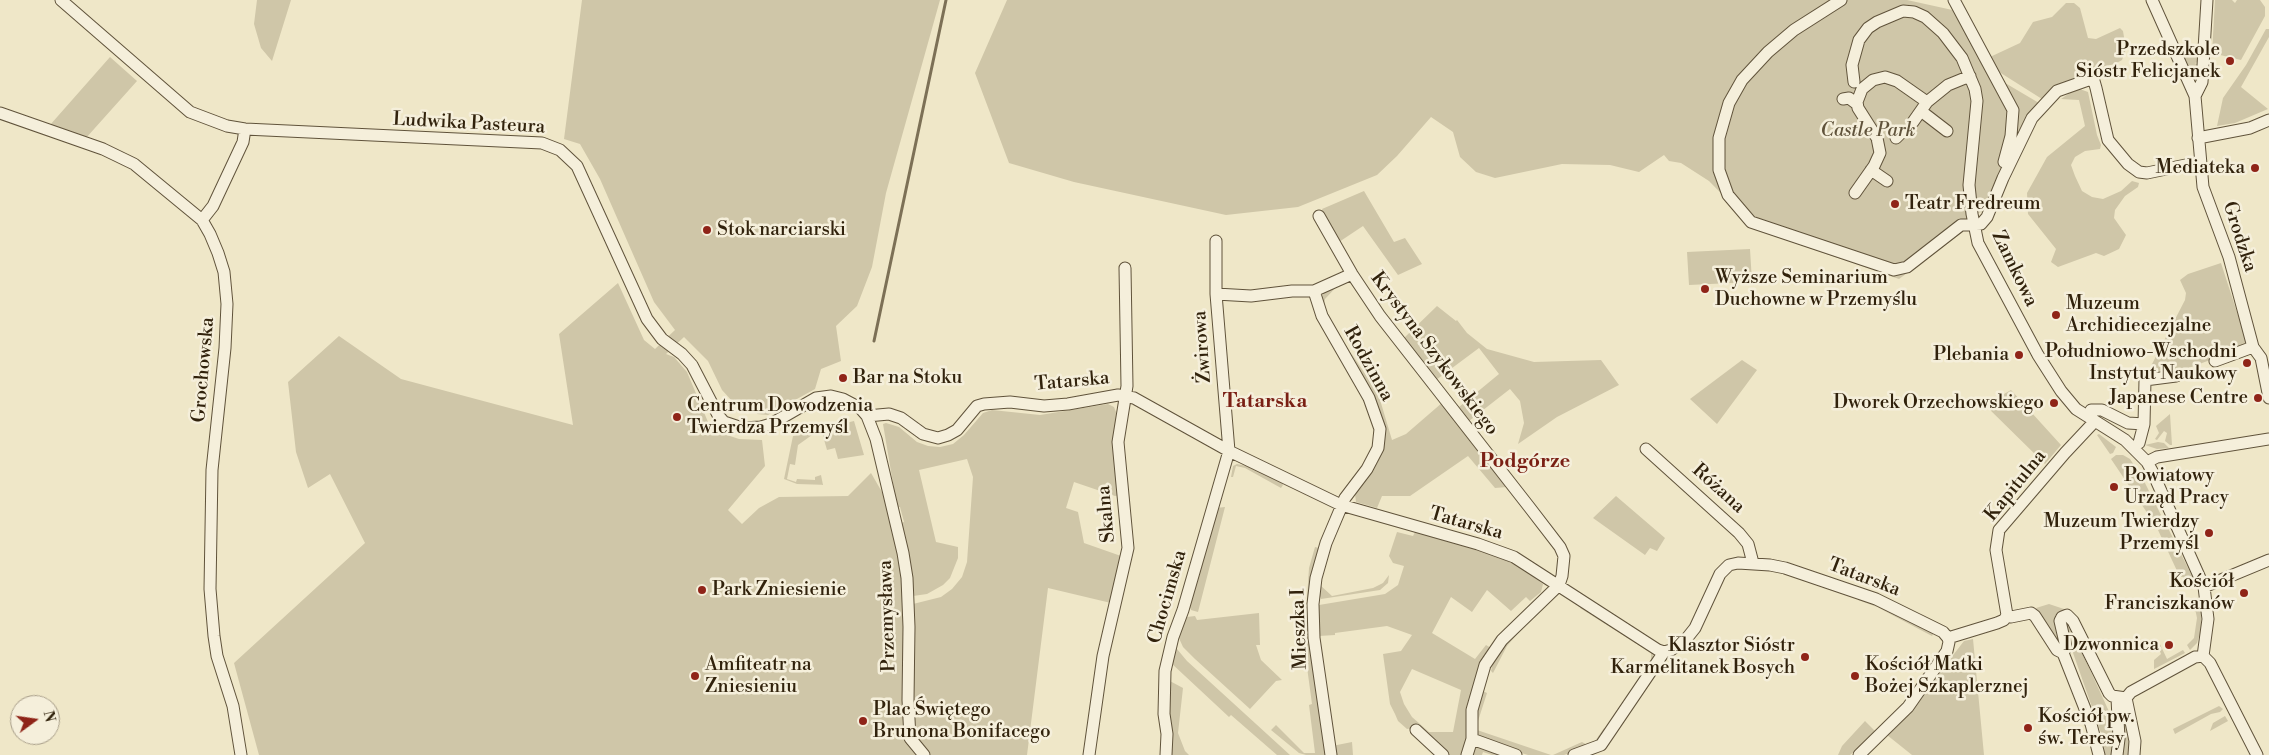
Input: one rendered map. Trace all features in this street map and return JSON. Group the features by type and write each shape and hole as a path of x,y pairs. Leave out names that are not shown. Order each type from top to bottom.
{"street":[{"name":"Ludwika Pasteura","path":"61,0 190,112 227,126 245,129 552,146 567,155 577,166 650,323 662,339 682,354 692,365 718,415 724,422 742,428 761,427 771,424 816,398 830,396 843,399 860,408 867,416"},
{"path":"1841,0 1794,30 1768,52 1742,80 1729,103 1719,138 1719,170 1728,195 1752,222 1894,270 1900,270 1913,264 1961,225 1974,226 1981,224 1987,217 2003,178 2032,118 2057,92 2088,80 2094,81 2105,134 2128,164 2139,172 2147,173 2200,162"},
{"path":"1954,0 2014,110 2011,136 2001,169 2003,178"},
{"name":"Grodzka","path":"2152,0 2197,105 2200,162 2204,187 2229,257 2253,347 2261,358 2269,398"},
{"path":"2194,96 2202,82 2207,0"},
{"name":"Zamkowa","path":"1856,89 1853,56 1859,40 1868,28 1887,16 1905,11 1918,14 1943,33 1962,58 1970,76 1977,102 1969,176 1970,202 1978,243 2038,356 2076,409 2125,440 2146,462 2204,587 2208,619 2203,656"},
{"path":"1913,122 1924,106 1948,85 1970,76"},
{"path":"1843,99 1849,98 1856,89 1873,80 1885,77 1897,81 1947,131"},
{"path":"1855,193 1878,159 1879,146 1856,89"},
{"name":"Grochowska","path":"0,114 103,149 134,164 202,220 218,253 226,286 225,348 212,470 210,589 214,636 232,706 241,755"},
{"path":"2198,138 2250,128 2269,120"},
{"path":"202,220 213,206 240,150 245,129"},
{"path":"1871,170 1887,181"},
{"name":"Krystyna Szykowskiego","path":"1319,216 1352,274 1380,316 1560,547 1564,560 1559,584"},
{"name":"Żwirowa","path":"1216,241 1216,294 1228,451"},
{"name":"Skalna","path":"1089,755 1103,656 1128,548 1125,498 1118,449 1124,396 1127,386 1125,268"},
{"path":"1216,294 1251,296 1292,291 1314,291 1352,274"},
{"name":"Rodzinna","path":"1314,291 1322,316 1369,398 1380,429 1378,448 1367,469 1341,505"},
{"path":"2215,361 2253,347"},
{"path":"2139,443 2144,424 2145,380 2176,376"},
{"name":"Tatarska","path":"867,416 889,414 901,418 923,434 938,438 948,436 956,430 977,406 984,404 1010,402 1044,406 1124,396 1134,398 1228,451 1341,505 1506,554 1559,584 1658,650 1664,652 1679,646 1691,633 1725,568 1733,564 1753,564 1785,568 1876,599 1942,632 1948,638"},
{"path":"2091,410 2102,410 2128,423 2144,424"},
{"name":"Przemysława","path":"867,416 886,480 903,553 907,578 909,627 908,700 910,738 924,755"},
{"name":"Kapitulna","path":"2007,614 1996,550 1999,530 2095,421"},
{"path":"2146,462 2157,457 2269,440"},
{"name":"Różana","path":"1646,449 1744,538 1751,551 1753,564"},
{"name":"Chocimska","path":"1166,755 1167,734 1164,714 1165,671 1173,636 1183,610 1228,451"},
{"name":"Mieszka I","path":"1331,755 1317,667 1313,604 1316,578 1341,505"},
{"path":"2204,587 2269,560"},
{"path":"1467,755 1472,739 1472,710 1485,665 1502,640 1559,584"},
{"path":"1859,755 1908,707 1947,651 1948,638 1998,623 2004,620 2007,614 2011,617 2031,613 2057,650 2064,653"},
{"path":"2098,755 2091,724 2064,653 2066,647 2060,621 2062,617 2067,615 2073,621 2109,692 2121,698 2135,741 2134,755"},
{"path":"1574,755 1601,745 1664,652"},
{"path":"2121,698 2195,657 2203,656 2210,663 2257,755"},
{"path":"2117,755 2120,739 2121,698"},
{"path":"1416,730 1443,755"},
{"path":"1472,739 1516,755"}],"green space":[{"path":"257,0 291,0 272,61 261,48 254,24"},
{"path":"582,0 940,0 886,193 872,267 857,306 836,326 841,361 821,369 815,389 768,415 757,414 758,407 732,401 722,390 708,361 684,337 666,354 674,357 687,372 708,422 715,431 739,439 762,440 765,466 728,510 742,524 759,508 779,497 848,496 871,473 893,511 903,553 910,738 924,755 259,755 234,663 365,543 330,474 308,488 296,452 288,382 339,336 401,379 573,425 559,334 618,283 644,340 655,349 675,330 654,302 600,179 580,144 564,139"},
{"name":"Castle Park","path":"1007,0 1907,0 1957,11 1995,77 2039,103 2030,114 1982,212 1968,215 1963,232 1899,279 1757,230 1709,181 1681,163 1669,161 1664,155 1639,172 1610,165 1562,164 1495,178 1476,172 1460,157 1453,132 1431,117 1397,156 1377,175 1298,207 1226,215 1074,182 1009,163 975,73"},
{"path":"2215,0 2232,0 2235,3 2237,0 2260,0 2265,7 2265,16 2241,60 2212,53"},
{"path":"2066,3 2074,3 2080,8 2088,38 2096,39 2120,28 2123,31 2126,49 2122,60 2115,64 2092,69 2062,84 2042,99 1996,70 1990,57 2020,43 2033,22 2052,17"},
{"path":"2266,29 2269,29 2269,37 2241,87 2268,109 2235,123 2217,126 2223,98 2246,65"},
{"path":"2199,52 2198,62 2195,63 2198,65 2197,74 2194,77 2183,56"},
{"path":"110,57 137,81 86,138 50,125"},
{"path":"2077,88 2088,92 2097,135 2101,145 2100,149 2085,151 2075,157 2071,165 2082,191 2092,197 2103,199 2121,191 2132,181 2139,183 2138,187 2125,196 2115,210 2114,218 2126,235 2119,249 2104,256 2096,253 2058,267 2051,262 2056,249 2028,214 2027,193 2047,157 2085,126 2079,100 2061,99"},
{"path":"1364,191 1394,242 1405,238 1422,264 1398,275 1363,226 1339,242 1322,209"},
{"path":"1750,249 1752,282 1689,285 1687,252"},
{"path":"2221,263 2248,346 2175,373 2158,371 2151,366 2185,300 2186,293 2180,280 2188,274"},
{"path":"1349,279 1393,338 1391,340 1348,280 1344,282"},
{"path":"1339,284 1325,299 1323,311 1322,296 1325,291"},
{"path":"1437,306 1457,320 1467,333 1487,349 1534,362 1601,360 1619,385 1557,417 1518,444 1524,423 1520,401 1510,389 1469,421 1459,407 1499,374 1479,348 1436,380 1403,339"},
{"path":"1351,353 1378,393 1392,440 1406,434 1443,402 1507,487 1495,488 1468,456 1410,496 1382,496 1377,508 1356,502 1355,494 1377,463 1382,451 1375,398"},
{"path":"1742,360 1757,370 1717,424 1690,399"},
{"path":"2011,390 2061,445 2045,464 1985,405"},
{"path":"1108,404 1114,407 1116,412 1114,466 1120,495 1115,496 1074,482 1066,508 1078,512 1084,543 1121,556 1111,603 1048,588 1027,755 929,755 919,740 912,709 913,604 941,597 952,589 962,577 967,562 973,477 967,459 919,470 936,542 958,547 958,558 950,578 943,585 927,594 913,596 901,523 904,522 900,507 897,507 883,424 886,423 899,427 917,442 928,446 940,447 953,444 964,435 983,413 992,410 1040,415"},
{"path":"2170,414 2172,445 2165,441 2167,433 2164,431 2157,440 2155,439 2159,433 2156,426"},
{"path":"854,421 864,455 838,459 835,448 827,450 821,429"},
{"path":"811,431 812,435 798,445 795,465 790,464 787,479 796,482 797,479 815,480 815,477 821,475 823,485 797,484 784,479 793,436"},
{"path":"2099,434 2116,447 2113,453 2110,454 2097,435"},
{"path":"2158,442 2164,443 2169,448 2157,449 2145,445"},
{"path":"2116,455 2123,455 2130,459 2143,479 2161,515 2152,520 2111,459"},
{"path":"1237,464 1247,466 1283,485 1281,488 1245,468 1236,466 1233,477 1231,477 1233,466"},
{"path":"1616,496 1665,538 1657,551 1650,548 1645,555 1593,518"},
{"path":"1225,507 1198,612 1191,610 1190,607 1216,508"},
{"path":"2167,526 2194,580 2193,585 2189,588 2183,577 2180,577 2158,530"},
{"path":"1397,532 1413,536 1415,532 1499,556 1529,573 1543,584 1541,592 1530,601 1526,597 1511,611 1487,590 1472,612 1451,597 1432,633 1475,659 1486,645 1491,648 1465,755 1447,755 1417,727 1407,729 1398,721 1390,704 1383,654 1401,651 1412,635 1387,626 1319,636 1319,605 1385,594 1398,585 1404,566 1393,563 1389,556","holes":["1412,669 1461,690 1453,732 1429,732 1412,717 1404,704 1400,692"]},
{"path":"1315,547 1319,548 1313,571 1328,755 1306,755 1299,753 1271,730 1276,725 1304,753 1315,753 1309,705 1312,704 1304,645 1309,568"},
{"path":"1328,551 1320,585 1332,596 1373,588 1383,583 1389,575 1388,583 1380,590 1321,599 1318,591"},
{"path":"1558,595 1526,624 1507,646 1493,673 1491,671 1493,663 1509,640 1529,619"},
{"path":"1859,597 1934,633 1932,636 1877,607 1858,600"},
{"path":"2198,598 2201,601 2201,630 2197,643 2190,650 2187,645 2194,638 2197,618 2193,599"},
{"path":"2049,604 2067,610 2060,611 2055,616 2061,647 2036,608"},
{"path":"1582,606 1652,652 1654,659 1648,668 1651,653 1580,608"},
{"path":"1259,613 1260,645 1256,645 1261,660 1282,680 1276,681 1250,709 1183,647 1178,636 1183,620 1187,617 1195,616 1197,620"},
{"path":"2068,622 2112,718 2114,733 2112,755 2103,755 2101,733 2064,627 2064,624"},
{"path":"1973,639 1984,755 1912,755 1887,735 1910,711 1964,641"},
{"path":"2158,640 2167,659 2183,650 2185,653 2154,669 2154,660 2161,654 2156,641"},
{"path":"1174,648 1290,755 1277,755 1231,715 1229,717 1170,662"},
{"path":"1168,680 1183,688 1178,733 1185,751 1189,755 1169,755"},
{"path":"1481,690 1487,693 1477,730 1551,755 1528,755 1486,742 1476,734 1474,728"},
{"path":"2123,706 2130,736 2130,755 2121,755"},
{"path":"2219,706 2223,709 2220,712 2211,714 2175,734 2173,729"},
{"path":"2225,716 2228,721 2210,731 2213,723"},
{"path":"1865,721 1877,733 1850,755 1838,755 1842,746"},
{"path":"1604,728 1606,731 1604,737 1591,747"},
{"path":"1352,742 1353,755 1333,755 1332,746"},
{"path":"1582,742 1591,747 1564,755 1553,755"},
{"path":"1478,745 1504,755 1492,755 1483,752 1482,755 1469,755 1474,746"}],"waterway":[{"path":"874,341 946,0"}],"place":[{"name":"Przedszkole Sióstr Felicjanek","path":"2230,61"},
{"name":"Mediateka","path":"2255,168"},
{"name":"Teatr Fredreum","path":"1895,204"},
{"name":"Stok narciarski","path":"707,230"},
{"name":"Wyższe Seminarium Duchowne w Przemyślu","path":"1705,289"},
{"name":"Muzeum Archidiecezjalne","path":"2056,315"},
{"name":"Plebania","path":"2019,355"},
{"name":"Południowo-Wschodni Instytut Naukowy","path":"2247,363"},
{"name":"Bar na Stoku","path":"843,378"},
{"name":"Japanese Centre","path":"2258,398"},
{"name":"Dworek Orzechowskiego","path":"2054,403"},
{"name":"Centrum Dowodzenia Twierdza Przemyśl","path":"677,417"},
{"name":"Powiatowy Urząd Pracy","path":"2114,487"},
{"name":"Muzeum Twierdzy Przemyśl","path":"2209,533"},
{"name":"Park Zniesienie","path":"702,590"},
{"name":"Kościół Franciszkanów","path":"2244,593"},
{"name":"Dzwonnica","path":"2169,645"},
{"name":"Klasztor Sióstr Karmelitanek Bosych","path":"1805,657"},
{"name":"Amfiteatr na Zniesieniu","path":"695,676"},
{"name":"Kościół Matki Bożej Szkaplerznej","path":"1855,676"},
{"name":"Plac Świętego Brunona Bonifacego","path":"863,721"},
{"name":"Kościół pw. św. Teresy","path":"2028,728"}],"district":[{"name":"Tatarska","path":"1265,402"},
{"name":"Podgórze","path":"1525,462"}]}
